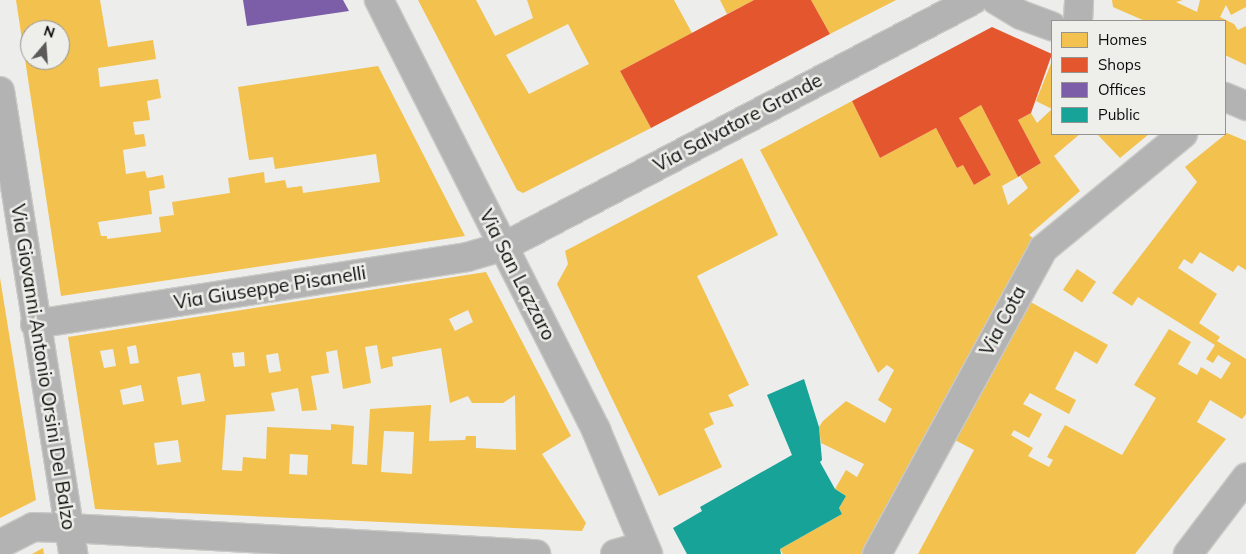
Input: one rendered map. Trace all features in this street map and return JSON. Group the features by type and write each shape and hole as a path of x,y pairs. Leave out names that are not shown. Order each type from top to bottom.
{"street":[{"name":"Via San Lazzaro","path":"379,0 596,430 646,550"},
{"name":"Via Salvatore Grande","path":"503,247 973,0"},
{"path":"996,0 1021,15 1051,26"},
{"path":"1078,20 1079,0"},
{"name":"Via Giovanni Antonio Orsini Del Balzo","path":"0,91 35,324 71,541"},
{"name":"Via Cota","path":"877,554 1043,248 1183,135"},
{"name":"Via Giuseppe Pisanelli","path":"35,324 468,257 503,247"},
{"path":"1188,554 1246,478"},
{"path":"0,544 33,527 71,541 536,554"},
{"path":"615,554 646,550"}],"building: Homes":[{"path":"16,0 100,0 108,47 153,40 156,59 98,68 100,87 158,79 161,98 147,101 150,120 133,122 135,135 144,134 146,146 123,150 126,174 145,171 147,178 163,175 165,188 149,191 152,214 98,222 101,236 107,236 107,239 161,232 159,217 174,215 172,202 230,193 228,178 264,172 265,183 285,180 287,188 302,186 303,193 380,182 376,154 275,169 273,157 249,160 238,87 378,66 465,236 61,296 27,70 70,70 70,20 20,20 20,26"},
{"path":"418,0 476,0 495,36 533,18 527,0 674,0 692,33 620,71 651,128 523,193 517,190","holes":["568,24 589,64 529,94 506,55"]},
{"path":"720,0 754,0 727,14"},
{"path":"811,0 896,0 830,34"},
{"path":"1112,0 1183,0 1176,2 1197,12 1200,0 1246,0 1246,7 1231,15 1226,5 1220,17 1226,20 1143,20 1113,7"},
{"path":"1226,20 1234,24 1238,30 1246,26 1246,65 1226,55"},
{"path":"1051,64 1051,108 1036,101"},
{"path":"852,101 880,158 936,128 957,168 963,165 974,185 991,175 959,118 981,105 1018,177 1002,186 1008,205 1028,188 1020,176 1041,163 1018,120 1031,113 1037,123 1051,110 1051,135 1079,135 1054,156 1080,191 1029,235 1034,239 862,554 783,554 780,549 842,514 839,508 846,496 835,489 846,470 857,477 864,464 821,443 819,427 823,421 846,401 885,423 892,409 878,400 894,370 887,365 878,373 760,150"},
{"path":"1226,134 1246,141 1246,270 1238,265 1233,272 1200,252 1192,264 1184,259 1178,268 1217,294 1199,323 1220,337 1217,341 1246,359 1246,414 1242,419 1210,400 1197,422 1226,439 1135,554 918,554 974,450 953,439 1027,300 1108,345 1097,364 1075,351 1055,389 1076,400 1069,414 1030,393 1023,404 1042,414 1029,438 1014,430 1011,435 1033,448 1028,456 1049,467 1053,460 1047,457 1065,425 1122,455 1156,398 1134,385 1169,329 1191,342 1178,364 1197,375 1201,367 1221,379 1231,363 1218,355 1213,363 1206,359 1215,345 1138,297 1132,306 1112,293 1197,182 1185,167"},
{"path":"1098,135 1148,135 1120,158"},
{"path":"742,158 778,235 697,276 749,385 728,395 734,406 709,413 714,424 704,429 722,467 659,496 557,284 568,264 565,251"},
{"path":"1077,269 1096,282 1082,303 1063,290"},
{"path":"486,272 571,436 542,454 586,523 582,531 95,509 68,337","holes":["468,310 473,322 455,331 449,319","136,345 139,363 130,364 127,347","377,345 381,369 393,366 392,357 441,348 450,403 468,396 472,403 503,403 515,395 516,450 476,448 476,436 466,436 465,440 429,441 431,405 370,409 367,465 352,464 354,426 331,424 331,430 267,427 266,459 243,457 242,471 222,470 226,415 275,411 271,393 298,388 302,411 317,410 311,376 329,373 326,352 337,350 343,389 371,383 365,347","113,349 116,366 104,368 100,351","244,352 245,366 234,367 232,353","278,353 281,371 269,373 266,355","200,373 205,401 182,405 177,377","141,385 144,401 123,405 120,390","384,431 414,432 412,474 381,472","178,440 181,462 157,465 154,443","290,454 308,455 307,475 289,474"]},
{"path":"0,278 36,500 0,518"},
{"path":"43,548 44,554 32,554"}],"building: Shops":[{"path":"754,0 811,0 830,34 651,128 620,71"},
{"path":"992,27 1051,54 1031,113 1018,120 1041,163 1018,177 981,105 959,118 991,175 974,185 963,165 957,168 936,128 880,158 852,101"}],"building: Offices":[{"path":"243,0 343,0 349,11 247,26"}],"building: Public":[{"path":"804,379 819,427 822,460 820,462 835,489 846,496 839,508 842,514 780,549 781,554 687,554 673,528 702,511 700,507 792,455 767,395"}]}
